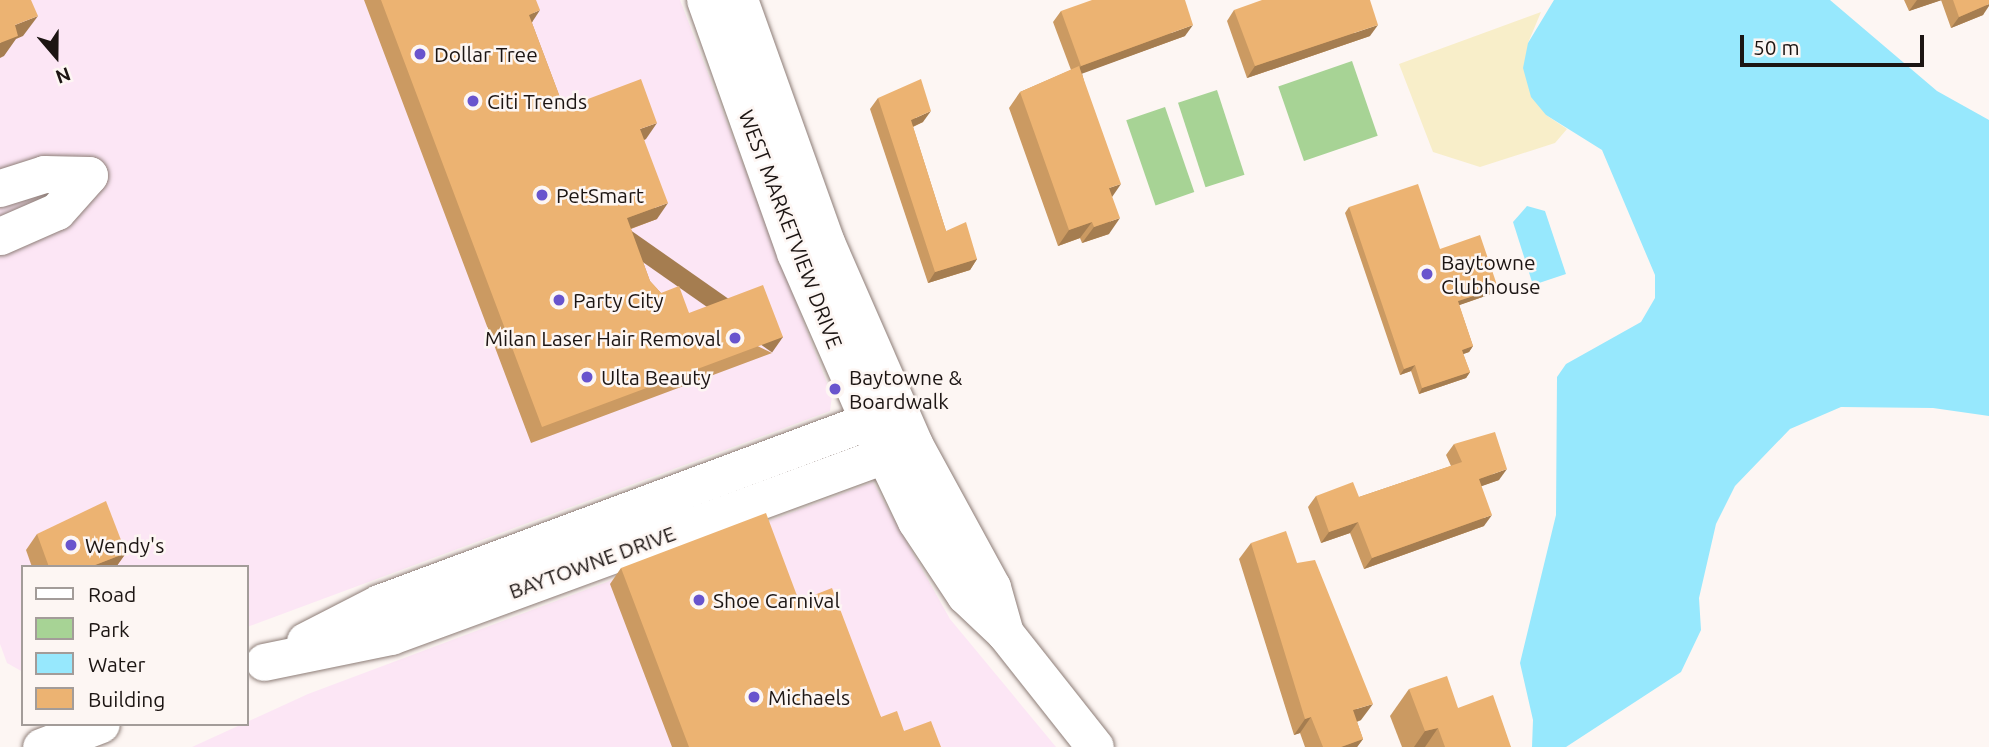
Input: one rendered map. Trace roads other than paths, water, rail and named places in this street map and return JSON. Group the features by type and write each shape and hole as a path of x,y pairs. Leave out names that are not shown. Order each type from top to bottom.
{"main road":[{"name":"WEST MARKETVIEW DRIVE","path":"706,0 796,253 891,433"},
{"name":"WEST MARKETVIEW DRIVE","path":"739,0 891,433"}],"street":[{"path":"0,188 44,174 89,175 57,211 0,236"},
{"name":"BAYTOWNE DRIVE","path":"256,666 379,603 672,514 891,433"},
{"path":"891,433 992,587 1005,633 1095,747"},
{"path":"41,747 96,726"}],"water":[{"path":"1554,0 1830,0 1937,91 1989,120 1989,416 1933,408 1841,407 1790,429 1735,486 1716,524 1699,598 1701,630 1681,672 1566,747 1532,747 1533,720 1520,663 1556,515 1557,377 1566,364 1641,322 1655,298 1655,275 1602,150 1546,115 1531,97 1523,68 1528,43"},
{"path":"1527,206 1545,211 1566,274 1533,285 1513,222"}],"place":[{"name":"Dollar Tree","path":"420,54"},
{"name":"Citi Trends","path":"473,101"},
{"name":"PetSmart","path":"542,195"},
{"name":"Baytowne Clubhouse","path":"1427,274"},
{"name":"Party City","path":"559,300"},
{"name":"Milan Laser Hair Removal","path":"735,338"},
{"name":"Ulta Beauty","path":"587,377"},
{"name":"Baytowne & Boardwalk","path":"835,389"},
{"name":"Wendy's","path":"71,545"},
{"name":"Shoe Carnival","path":"699,600"},
{"name":"Michaels","path":"754,697"}]}
